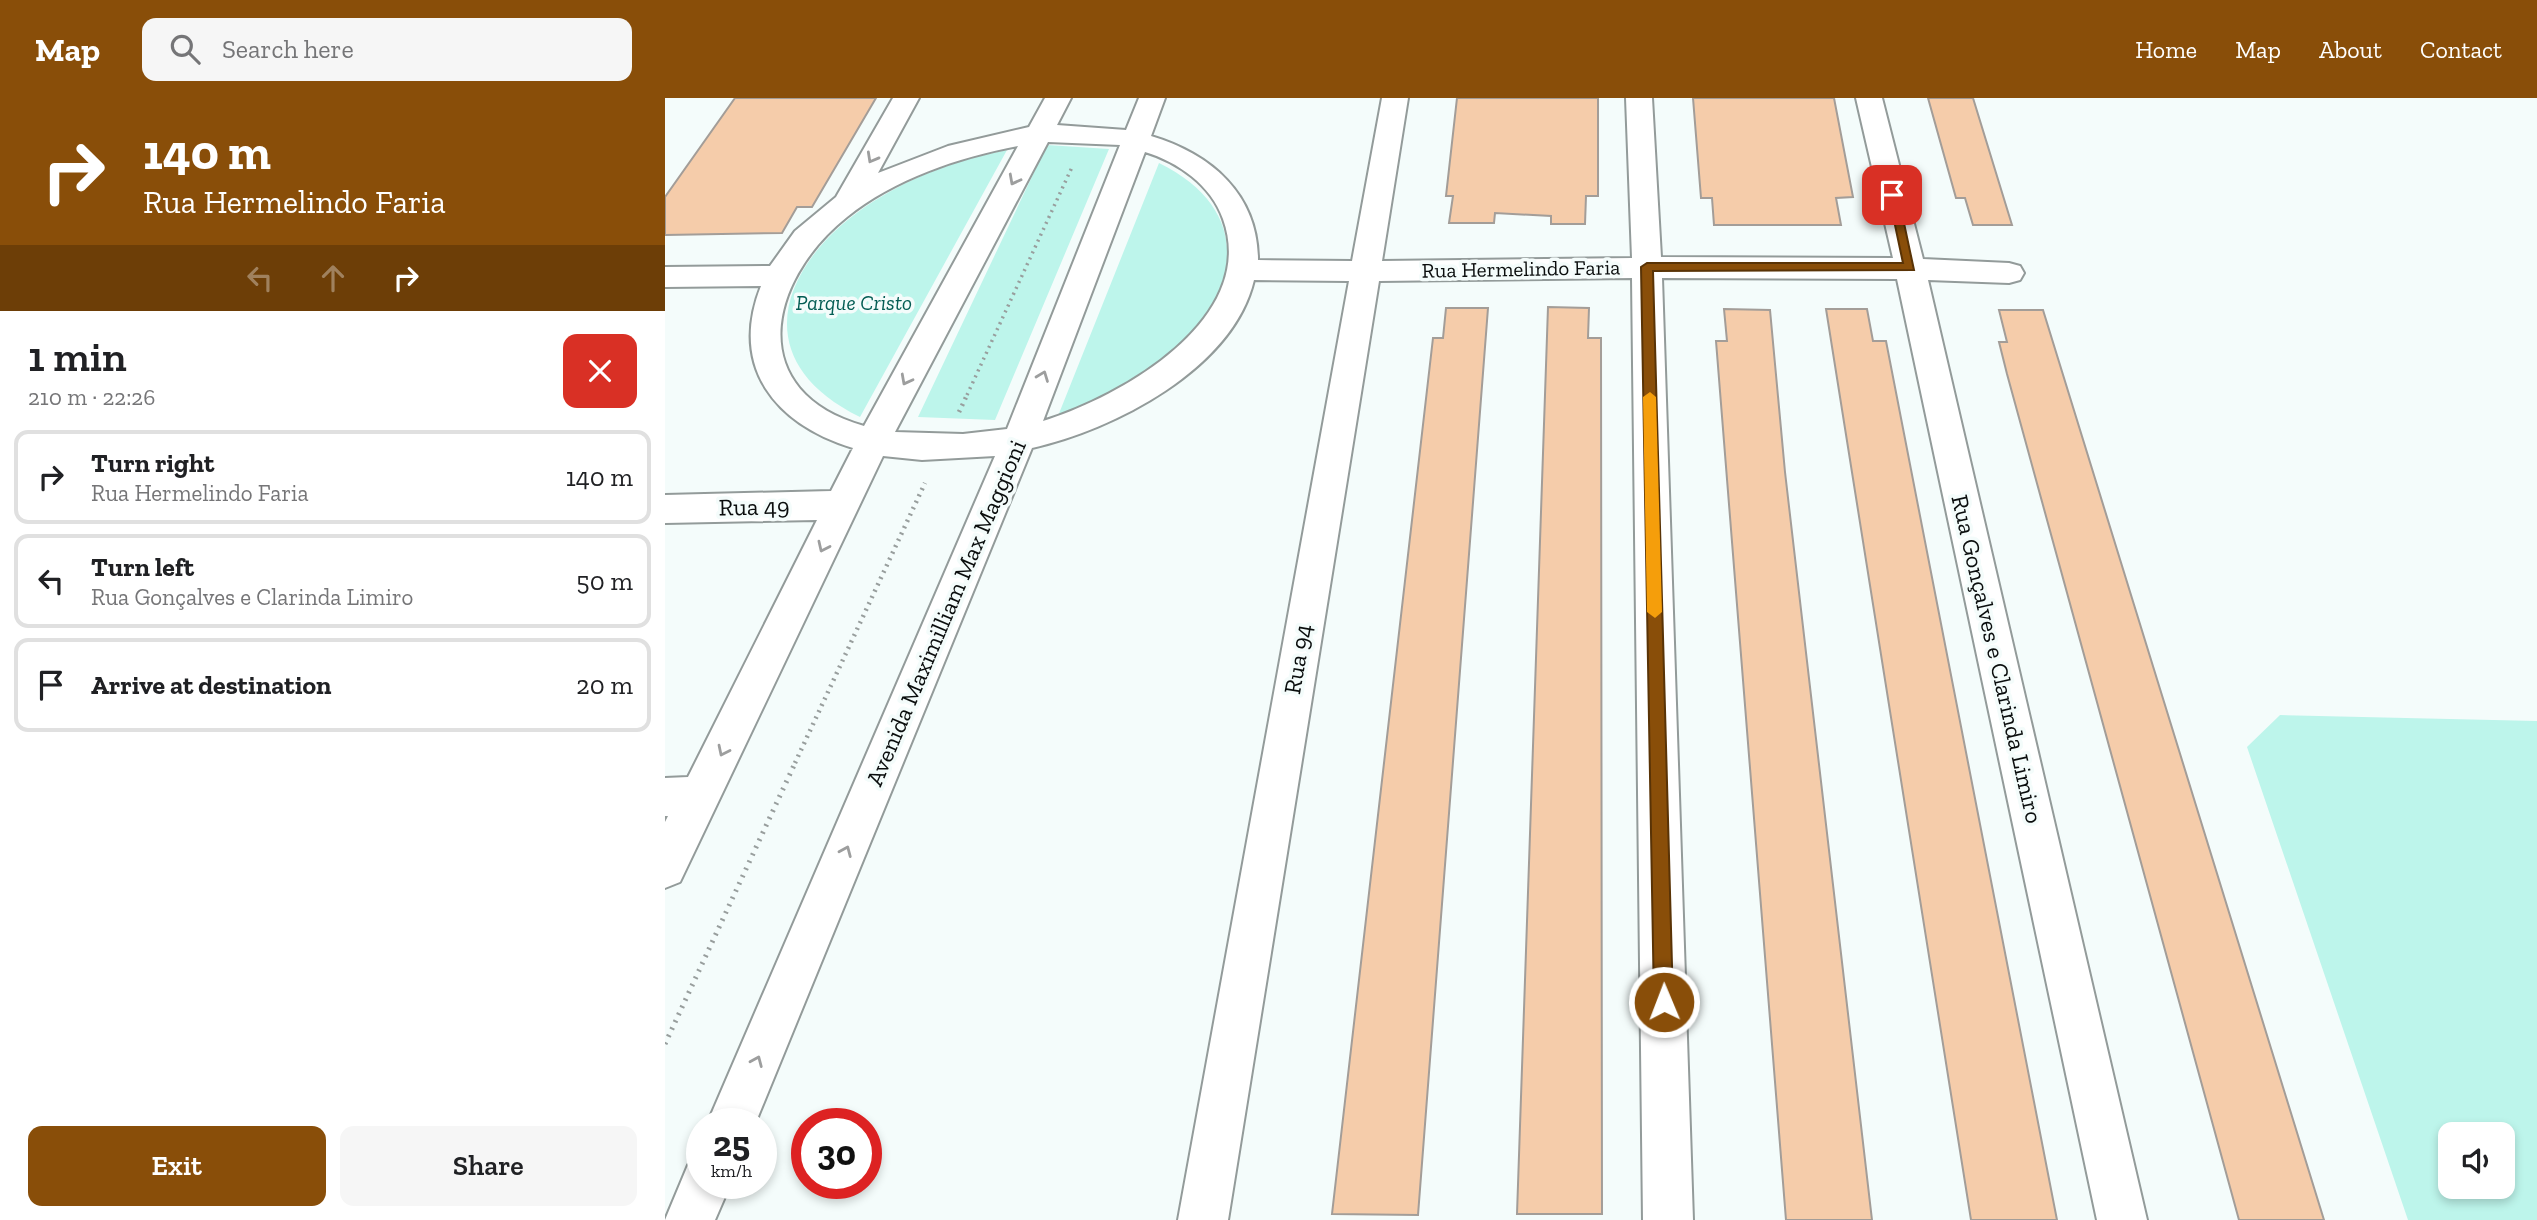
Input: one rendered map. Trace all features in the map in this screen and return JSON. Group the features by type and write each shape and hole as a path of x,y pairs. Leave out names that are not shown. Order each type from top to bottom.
{"street":[{"path":"665,867 683,796 843,505 873,442 1058,98"},
{"name":"Avenida Maximilliam Max Maggioni","path":"738,1108 1019,440 1152,98"},
{"name":"Rua 94","path":"1203,1220 1395,98"},
{"path":"1639,98 1647,267 1668,1220"},
{"name":"Rua Gonçalves e Clarinda Limiro","path":"1869,98 1910,267 2122,1220"},
{"path":"845,205 911,118 968,147"},
{"path":"1038,134 1087,134 1134,139 1181,156 1220,185 1233,203 1242,224 1245,246 1243,270 1234,295 1220,320 1174,368 1107,410 1019,440 941,448 873,442 843,432 796,404 769,366 764,344 764,321 779,276 812,233 845,205 905,170 968,147 1038,134"},
{"name":"Rua Hermelindo Faria","path":"1243,270 1364,272 1647,267 1910,267 2009,273"},
{"path":"665,277 779,276"},
{"name":"Rua 49","path":"665,509 843,505"},
{"path":"690,1220 699,1199"}],"path":[{"path":"665,1044 1087,134"}],"green space":[{"path":"1047,145 1109,149 995,420 918,417"},
{"name":"Parque Cristo","path":"1007,150 860,417 823,393 799,367 788,338 788,309 798,280 816,251 842,225 874,201 905,183 972,158"},
{"path":"1159,163 1193,185 1215,210 1226,237 1226,266 1218,295 1202,322 1178,348 1149,371 1105,396 1058,416"},
{"path":"2280,715 2537,721 2537,1220 2408,1220 2247,747"}],"building":[{"path":"735,98 876,98 812,207 797,207 782,233 665,235 665,197"},
{"path":"1457,98 1598,98 1598,196 1586,196 1585,224 1551,224 1551,216 1495,213 1494,223 1449,223 1453,196 1446,196"},
{"path":"1693,98 1834,98 1853,197 1836,198 1841,225 1714,225 1712,198 1701,198"},
{"path":"1928,98 1973,98 2012,225 1973,225 1965,198 1956,198"},
{"path":"1548,307 1589,308 1588,338 1601,338 1602,1214 1517,1214"},
{"path":"1446,308 1488,308 1418,1215 1332,1214 1433,338 1443,338"},
{"path":"1724,309 1770,310 1785,472 1872,1220 1786,1220 1716,341 1727,341"},
{"path":"1826,309 1867,309 1873,341 1886,341 2057,1220 1971,1220"},
{"path":"1999,310 2043,310 2324,1220 2239,1220 2007,374 1999,342 2007,342"}],"slow traffic":[{"path":"1650,397 1655,612"}],"route":[{"path":"1664,1002 1647,267 1910,267 1892,195"}]}
